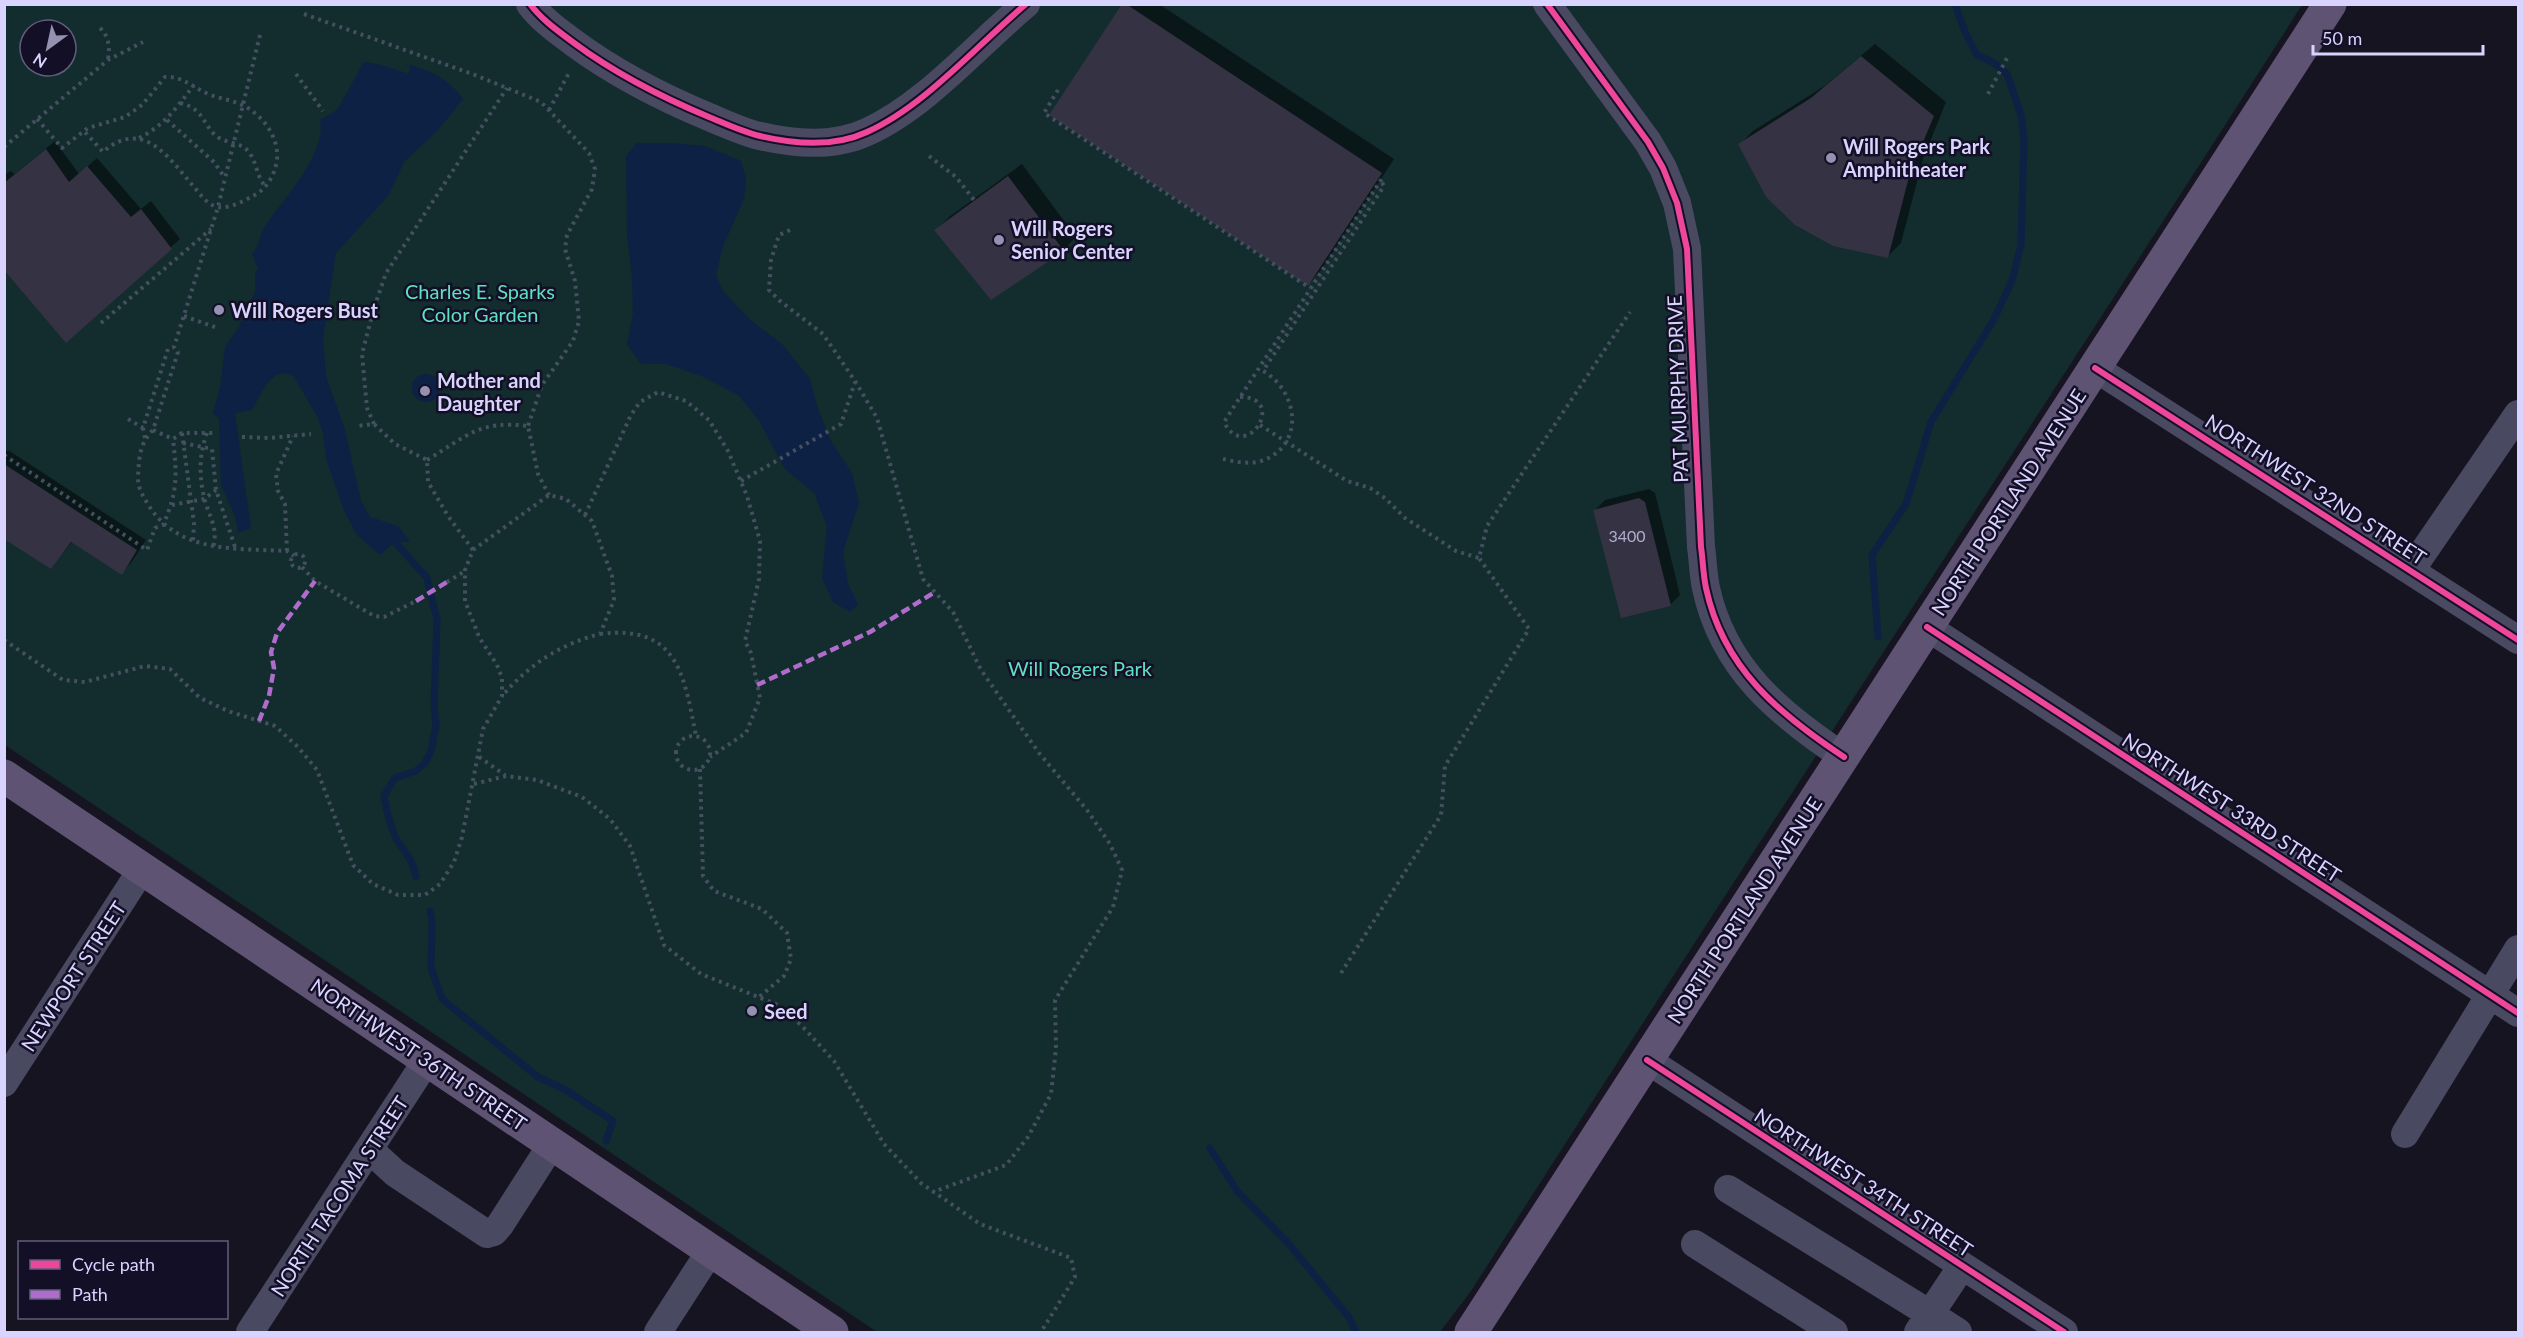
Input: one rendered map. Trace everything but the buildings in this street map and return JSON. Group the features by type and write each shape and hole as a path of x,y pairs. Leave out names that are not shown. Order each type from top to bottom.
{"main road":[{"name":"NORTH PORTLAND AVENUE","path":"1471,1332 2330,4"},
{"name":"NORTHWEST 36TH STREET","path":"4,776 832,1332"}],"street":[{"path":"530,4 550,25 636,84 758,136 778,140 828,142 865,134 894,118 1026,4"},
{"name":"PAT MURPHY DRIVE","path":"1546,4 1648,142 1663,168 1677,203 1688,249 1701,547 1706,587 1720,629 1732,654 1759,691 1809,734 1844,757"},
{"name":"NORTHWEST 32ND STREET","path":"2095,368 2518,640"},
{"path":"2411,570 2518,414"},
{"name":"NORTHWEST 33RD STREET","path":"1927,627 2518,1013"},
{"name":"NEWPORT STREET","path":"4,1083 142,869"},
{"path":"2405,1134 2518,949"},
{"name":"NORTH TACOMA STREET","path":"250,1332 427,1060"},
{"name":"NORTHWEST 34TH STREET","path":"1647,1060 2064,1332"},
{"path":"369,1149 395,1173 487,1234 494,1232 500,1225 552,1144"},
{"path":"1728,1189 1924,1323 1958,1332"},
{"path":"1695,1245 1834,1332"},
{"path":"658,1332 711,1250"},
{"path":"1924,1323 1962,1266"}],"path":[{"path":"304,14 541,102 589,153 595,169 592,189 567,235 565,249 575,281 579,321 573,341 542,385 528,426 538,474 549,495 566,499 592,521 612,576 614,600 600,634"},
{"path":"100,28 106,34 110,50 108,60"},
{"path":"174,347 219,207 260,34"},
{"path":"4,147 108,60 143,42"},
{"path":"549,110 582,49"},
{"path":"1988,94 2007,58"},
{"path":"296,74 323,111"},
{"path":"38,119 62,148 84,131 104,121 125,117 142,105 165,76 177,76 210,95 242,105 255,113 269,129 276,143 277,157 274,173 266,187 235,205 219,207 207,202 166,154 151,143 138,138"},
{"path":"84,131 103,152 112,144 125,139 138,138 152,132 167,120 194,85"},
{"path":"427,460 394,444 374,424 367,408 362,354 386,273 507,88"},
{"path":"1058,90 1044,113 1310,288"},
{"path":"180,103 190,105 203,116 219,139 246,149 256,165 261,182 266,187"},
{"path":"167,120 214,162 225,178"},
{"path":"929,156 957,177 974,200"},
{"path":"1223,459 1249,463 1264,460 1276,453 1286,442 1292,427 1293,411 1288,395 1278,382 1263,371 1384,186 1382,179 1310,288 1240,397 1224,422 1232,432 1244,436 1251,434 1260,425 1262,419 1260,406 1250,398 1240,397"},
{"path":"101,323 212,229"},
{"path":"790,230 779,235 771,260 770,290 780,301 823,334 855,381 877,418 923,579 953,612 986,679 1039,753 1087,810 1110,844 1122,870 1113,907 1055,1000 1056,1048 1051,1094 1028,1137 1006,1165 933,1192"},
{"path":"1479,558 1487,526 1630,312"},
{"path":"184,316 215,327"},
{"path":"145,438 142,428 168,349 174,347"},
{"path":"174,347 178,352 153,430 145,438 139,454 138,488 164,525 193,542 213,547 286,551 294,556 299,554 303,556 305,561 302,567"},
{"path":"741,481 841,424 855,381"},
{"path":"585,515 631,415 640,402 658,392 686,401 709,420 728,451 747,496 760,541 759,579 744,641 751,653 760,698 746,733 710,757 700,769 694,770 683,767 677,758 677,747 685,738 696,736"},
{"path":"128,418 142,428"},
{"path":"427,460 480,428 503,423 528,426"},
{"path":"357,426 374,424"},
{"path":"1260,425 1347,481 1370,488 1385,498 1405,518 1456,551 1479,558 1529,629 1445,766 1441,814 1341,973"},
{"path":"153,430 173,439"},
{"path":"173,439 182,433 213,433"},
{"path":"182,433 194,523 193,542"},
{"path":"207,433 202,446 200,469 204,499 216,537 213,547"},
{"path":"242,437 311,434"},
{"path":"286,551 285,504 278,491 276,474 293,436"},
{"path":"4,455 147,550 155,528 164,525 172,505 177,478 173,439"},
{"path":"183,444 212,449 216,490 236,548"},
{"path":"427,460 428,482 448,516 473,550"},
{"path":"172,505 204,499 216,490"},
{"path":"502,696 502,678 497,665 479,637 468,610 465,570 473,550 549,495"},
{"path":"294,556 292,560 294,566 302,567 315,581 374,616 384,616 416,601"},
{"path":"447,582 465,570"},
{"path":"4,640 63,680 85,682 145,666 170,669 200,698 228,711 275,726 298,747 317,770 352,865 373,884 398,895 425,895 440,884 454,862 474,784 483,729 502,696 516,680 550,653 600,634 635,632 649,638 672,658 684,679 696,736 709,746 710,757"},
{"path":"479,757 506,776"},
{"path":"700,769 703,876 714,891 762,909 787,933 791,959 784,976 759,998"},
{"path":"474,784 506,776 537,780 582,797 610,819 630,846 664,945 701,974 778,1005 803,1026 834,1061 884,1144 921,1183 980,1224 1071,1258 1076,1277 1041,1332"}],"green space":[{"name":"Will Rogers Park","path":"4,5 2302,5 1471,1291 1440,1332 877,1332 5,745"}],"water":[{"path":"364,62 409,74 410,65 426,70 446,81 463,99 438,130 404,162 388,196 336,253 323,338 326,376 345,430 361,501 370,517 398,526 410,542 395,542 380,555 357,535 345,513 326,459 323,433 317,416 294,377 287,373 274,377 268,382 252,410 235,413 251,528 238,533 235,516 221,485 219,419 213,413 220,387 225,347 237,330 255,292 255,272 258,269 252,254 266,225 302,176 310,161 317,147 320,120 337,110"},
{"path":"637,143 705,146 741,161 746,179 744,199 723,246 716,275 723,291 749,319 782,344 810,379 818,409 831,441 852,473 859,503 843,552 848,584 858,604 850,612 833,602 822,578 827,526 814,493 785,469 758,419 739,396 704,377 666,364 641,364 627,344 633,313 627,235 626,156"},
{"path":"426,374 436,378 440,388 436,398 426,402 416,398 412,388 416,378"}],"waterway":[{"path":"1878,637 1872,555 1906,504 1931,422 1993,321 2012,281 2021,245 2024,140 2021,115 2007,74 1994,63 1977,55 1965,32 1955,4"},
{"path":"395,542 427,578 437,620 434,705 436,725 431,751 425,763 416,771 395,778 384,796 394,833 415,870 416,876"},
{"path":"430,911 432,921 431,968 442,999 538,1077 566,1090 613,1121 606,1141"},
{"path":"1210,1148 1237,1191 1288,1243 1348,1316 1356,1332"}],"marked path":[{"path":"259,721 269,696 274,668 271,652 277,633 315,581"},
{"path":"416,601 447,582"},
{"path":"757,685 870,632 935,592"}],"cycle path":[{"path":"530,4 550,25 590,54 656,93 747,132 787,141 814,143 855,137 888,121 930,91 1026,4"},
{"path":"1547,4 1648,142 1663,168 1677,203 1687,249 1701,547 1705,583 1714,616 1740,665 1757,686 1797,724 1844,757"},
{"path":"2095,368 2518,640"},
{"path":"1927,627 2518,1013"},
{"path":"1647,1060 2064,1332"}],"place":[{"name":"Will Rogers Park Amphitheater","path":"1831,158"},
{"name":"Will Rogers Senior Center","path":"999,240"},
{"name":"Will Rogers Bust","path":"219,310"},
{"name":"Mother and Daughter","path":"425,391"},
{"name":"Seed","path":"752,1011"}],"park label":[{"name":"Charles E. Sparks Color Garden","path":"480,302"}]}
